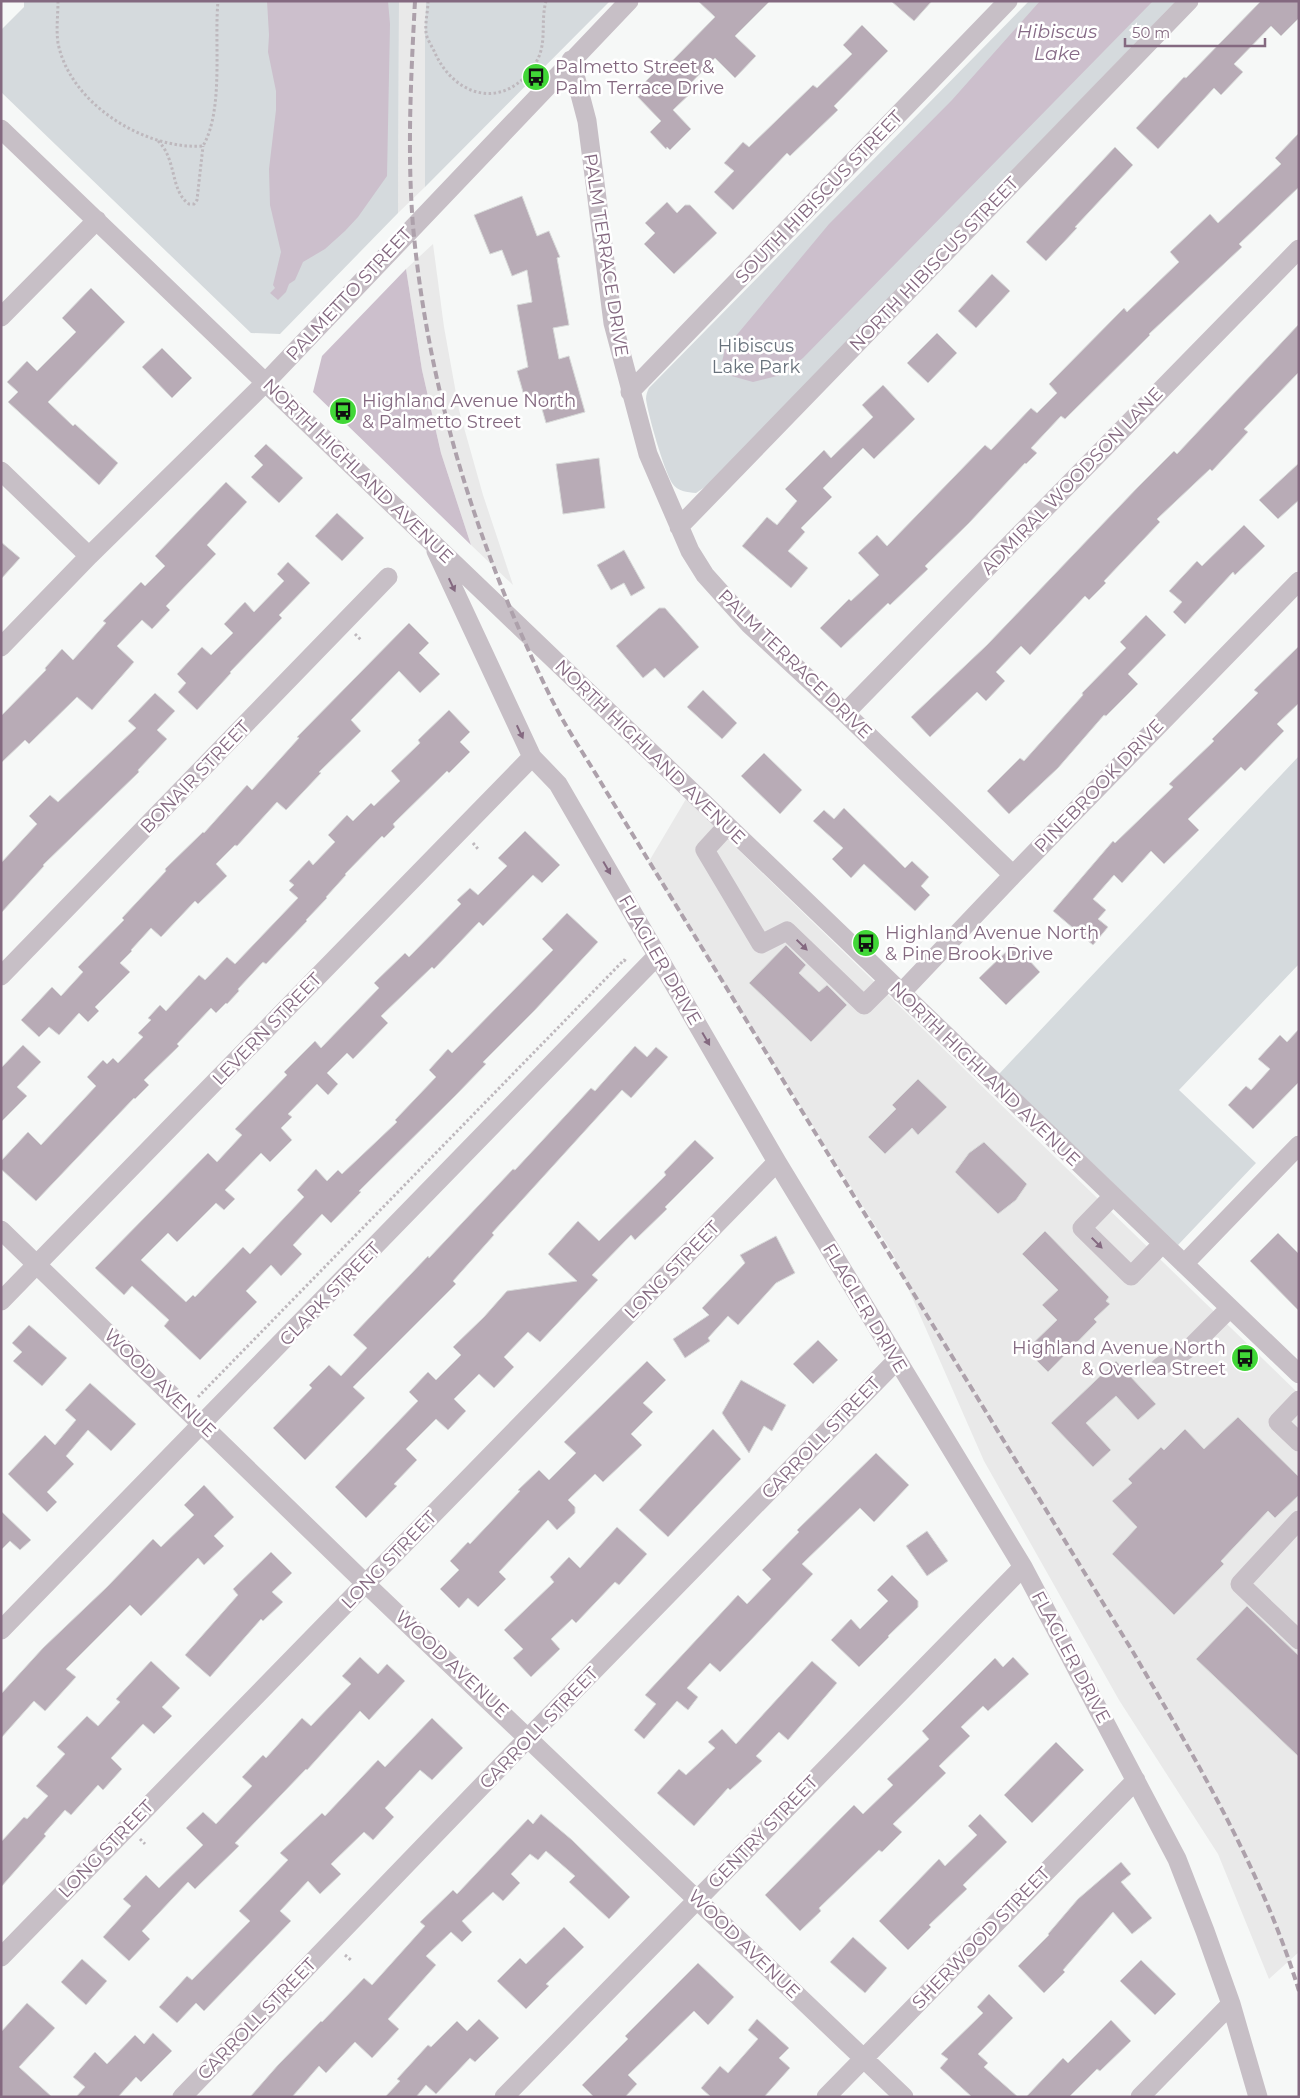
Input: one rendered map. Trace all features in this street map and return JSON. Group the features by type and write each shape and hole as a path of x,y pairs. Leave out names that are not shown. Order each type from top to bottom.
{"street":[{"name":"PALMETTO STREET","path":"1,647 89,556 265,382 629,1"},
{"name":"SOUTH HIBISCUS STREET","path":"630,392 1008,1"},
{"name":"NORTH HIBISCUS STREET","path":"679,527 1190,1"},
{"name":"PALM TERRACE DRIVE","path":"572,60 586,121 613,323 648,454 690,551 705,575 748,624 845,713 1013,875"},
{"name":"NORTH HIGHLAND AVENUE","path":"1,128 1299,1374"},
{"path":"1,317 98,220"},
{"name":"ADMIRAL WOODSON LANE","path":"845,713 1299,249"},
{"path":"1,472 89,556"},
{"name":"FLAGLER DRIVE","path":"431,540 532,757 558,784 777,1162 1023,1566 1177,1859 1231,2004 1258,2097"},
{"name":"BONAIR STREET","path":"1,976 388,578"},
{"name":"PINEBROOK DRIVE","path":"727,826 705,850 762,944 787,931 864,1005 894,987 1013,875 1299,581"},
{"name":"LEVERN STREET","path":"1,1301 532,757"},
{"name":"CLARK STREET","path":"1,1630 657,956"},
{"path":"1184,1264 1299,1145"},
{"name":"LONG STREET","path":"1,1957 777,1162"},
{"path":"1113,1196 1082,1228 1131,1276 1162,1244"},
{"name":"WOOD AVENUE","path":"1,1230 366,1584 529,1737 904,2097"},
{"path":"1160,1367 1192,1346 1230,1308"},
{"name":"CARROLL STREET","path":"182,2097 529,1737 897,1360"},
{"path":"1299,1400 1278,1422 1299,1442"},
{"path":"1299,1520 1240,1584 1299,1640"},
{"name":"GENTRY STREET","path":"504,2097 1023,1566"},
{"name":"SHERWOOD STREET","path":"826,2097 1136,1780"},
{"path":"1140,2097 1231,2004"}],"path":[{"path":"58,1 56,26 58,44 64,62 75,80 103,111 117,122 157,140 189,147 204,146"},
{"path":"157,140 168,153 180,194 189,204 194,204 197,200 204,146 208,138 215,102 218,1"},
{"path":"428,1 426,32 445,72 453,81 464,88 488,94 513,86 535,65 543,46 546,1"},
{"path":"197,1397 624,960 640,974"}],"shaded area":[{"path":"399,1 426,1 425,187 398,213"},
{"path":"433,244 444,327 459,410 483,495 513,585 471,545 441,453 422,370 406,269"},
{"path":"686,799 1299,1394 1299,1952 1269,1979 1218,1854 1119,1700 984,1461 893,1254 648,863"}],"green space":[{"path":"24,1 399,1 398,213 280,334 251,333 1,92 1,30 24,7"},
{"path":"426,1 610,1 425,187 425,30"},
{"name":"Hibiscus Lake Park","path":"1029,1 1176,1 708,485 696,493 677,488 669,476 653,429 646,399 649,388"},
{"path":"1299,756 1299,964 1179,1090 1256,1163 1178,1245 999,1074"}],"water":[{"path":"267,1 388,1 390,24 387,176 358,217 345,231 325,249 303,262 295,280 289,284 286,292 278,300 270,293 275,288 273,285 281,252 270,205 269,169 276,110 276,91 268,52"},
{"name":"Hibiscus Lake","path":"1040,1 1153,1 803,358 781,375 753,382 728,375 721,366 725,349 829,224 952,100"},
{"path":"406,269 422,370 441,453 471,545 313,392 322,356"}],"building":[{"path":"698,1 770,1 735,36 756,56 735,78 715,58 690,84 695,89 673,110 691,129 670,150 667,147 666,149 650,132 661,121 634,93 667,60 670,63 715,17"},
{"path":"891,1 932,1 914,21"},
{"path":"1261,1 1299,1 1299,18 1281,36 1271,26 1234,64 1243,72 1221,95 1214,88 1158,149 1136,128 1184,77 1186,78"},
{"path":"862,25 888,51 834,106 838,110 790,156 787,153 733,210 714,192 734,171 724,163 743,142 749,147 813,85 817,88 852,54 843,45"},
{"path":"1299,133 1299,187 1239,244 1242,247 1149,334 1065,419 1061,416 1031,448 1037,453 925,566 928,569 890,605 888,603 841,648 820,628 849,599 851,601 879,575 858,553 877,535 887,546 985,445 991,450 1031,408 1037,413 1057,393 1049,384 1124,308 1127,312 1179,262 1170,252 1210,214 1218,223 1281,164 1275,158"},
{"path":"1115,147 1133,165 1046,261 1026,242"},
{"path":"522,196 537,236 549,231 560,257 557,258 569,325 553,328 559,359 569,356 585,412 546,423 538,395 525,399 517,371 528,367 517,305 532,302 527,270 512,276 502,250 490,254 474,215"},
{"path":"667,202 677,213 685,205 690,205 717,233 674,274 644,244 655,233 645,223"},
{"path":"992,274 1010,291 976,328 958,311"},
{"path":"91,288 125,322 48,402 73,426 75,424 118,463 99,485 8,402 18,392 7,382 27,361 37,371 76,332 62,318"},
{"path":"1299,324 1299,372 1244,429 1248,432 1212,471 1210,469 1157,519 1160,522 1104,581 1106,583 1089,600 1085,596 1030,655 1021,646 996,672 1005,681 986,701 977,692 930,737 911,717 987,645 1174,451 1177,454"},
{"path":"937,333 957,353 928,383 907,363"},
{"path":"162,348 192,378 172,398 142,367"},
{"path":"883,385 915,419 874,459 863,448 823,488 832,497 801,528 805,532 788,551 808,568 791,588 742,546 767,517 777,525 797,501 785,489 824,450 831,458 873,417 862,405"},
{"path":"266,444 303,478 279,503 251,477 263,465 254,456"},
{"path":"599,458 605,508 563,514 556,464"},
{"path":"1299,463 1299,500 1278,519 1259,500"},
{"path":"226,482 247,502 207,545 216,554 166,606 170,610 152,629 142,620 117,646 134,662 92,710 77,697 29,744 25,740 1,763 1,716 46,670 45,668 62,649 73,660 106,623 103,621 141,582 145,586 165,566 155,556"},
{"path":"337,513 364,538 342,561 315,536"},
{"path":"1244,525 1265,546 1235,575 1233,572 1185,624 1173,612 1182,602 1169,591 1197,561 1202,566"},
{"path":"1,542 20,558 1,579"},
{"path":"624,550 645,588 631,596 624,583 611,590 597,565"},
{"path":"288,562 310,583 279,615 282,618 230,672 197,710 178,692 186,683 177,674 202,647 211,655 233,633 224,624 245,602 254,612 284,581 277,574"},
{"path":"659,608 665,608 699,647 664,678 655,668 643,678 616,646"},
{"path":"1146,615 1166,635 1128,674 1138,684 1106,716 1104,715 1058,768 1009,814 987,791 1020,758 1024,761 1083,695 1082,693 1126,648 1120,642"},
{"path":"409,623 429,643 419,653 440,674 420,693 399,671 351,720 361,731 319,772 321,773 286,810 277,802 237,846 235,845 216,864 227,876 198,904 195,901 161,937 151,928 131,950 120,963 130,972 95,1007 99,1011 88,1022 79,1013 59,1035 49,1027 39,1037 21,1020 52,987 61,996 83,972 78,967 124,920 122,918 166,871 165,869 204,833 247,785 252,790 299,738 297,737"},
{"path":"1299,646 1299,703 1277,724 1284,731 1245,771 1241,767 1188,819 1199,830 1164,864 1151,851 1122,883 1114,875 1093,899 1106,910 1098,919 1108,927 1093,945 1053,911 1113,841 1115,843 1173,787 1169,784 1214,741 1212,739 1258,693 1254,690"},
{"path":"703,690 737,723 722,739 687,707"},
{"path":"155,693 175,711 157,730 167,739 138,770 139,772 43,865 1,913 1,863 37,824 29,816 50,795 58,802 136,728 128,721"},
{"path":"449,710 470,732 460,742 470,752 449,773 447,771 393,824 395,827 384,838 382,836 345,874 307,921 266,964 263,962 227,1004 216,1013 211,1008 177,1044 179,1046 144,1080 149,1085 134,1098 36,1201 1,1169 1,1161 28,1132 41,1145 96,1086 87,1077 103,1060 107,1064 113,1058 118,1063 143,1037 138,1033 151,1020 148,1018 160,1005 166,1011 199,975 205,980 227,957 235,964 298,898 289,890 294,885 289,881 309,860 313,865 335,842 328,835 347,815 353,821 371,803 374,806 400,781 391,771 420,743 418,740"},
{"path":"764,753 802,790 780,814 741,776"},
{"path":"844,808 905,868 912,861 929,877 921,886 930,895 915,911 864,864 851,878 832,859 843,848 813,821 824,810 834,819"},
{"path":"525,831 560,865 542,883 533,875 483,926 479,922 434,969 432,967 381,1016 388,1023 353,1059 347,1053 327,1073 338,1084 328,1095 317,1084 288,1114 292,1117 281,1128 292,1140 270,1162 261,1153 225,1190 235,1199 224,1210 216,1203 177,1242 168,1233 141,1260 186,1302 193,1295 195,1297 243,1247 250,1254 304,1197 297,1190 316,1169 327,1181 338,1170 342,1174 397,1122 395,1120 436,1077 429,1070 448,1049 452,1053 553,950 542,939 567,913 598,942 534,1011 483,1062 486,1064 359,1191 361,1192 331,1223 322,1214 293,1245 302,1254 281,1276 271,1265 246,1291 257,1302 200,1360 164,1326 169,1320 132,1286 124,1295 95,1268 208,1153 217,1162 242,1135 235,1129 287,1075 284,1072 315,1041 321,1048 379,988 374,983 405,953 409,957 461,904 457,900 470,888 478,895 507,866 498,858"},
{"path":"1014,944 1040,972 1006,1005 979,978"},
{"path":"786,945 806,965 799,973 819,992 827,985 847,1005 811,1042 749,983"},
{"path":"1299,1029 1299,1082 1253,1129 1228,1105 1246,1086 1251,1090 1270,1069 1258,1059 1280,1035 1287,1042"},
{"path":"23,1045 41,1062 17,1087 27,1096 1,1122 1,1068"},
{"path":"635,1046 647,1057 656,1047 668,1057 631,1098 622,1090 492,1233 494,1235 453,1281 456,1284 353,1387 365,1398 305,1460 273,1428 312,1388 309,1385 329,1365 341,1376 367,1348 353,1335 513,1169 515,1170 591,1088 595,1091"},
{"path":"918,1079 947,1107 918,1135 912,1128 885,1154 868,1137 896,1109 892,1105"},
{"path":"695,1140 714,1158 665,1207 667,1209 635,1240 631,1235 592,1275 598,1280 540,1342 528,1332 504,1357 514,1367 494,1388 479,1374 454,1399 466,1411 448,1430 436,1419 406,1449 417,1460 394,1484 397,1486 366,1518 335,1487 418,1401 409,1392 428,1372 436,1380 461,1355 453,1347 507,1291 577,1281 548,1254 578,1221 599,1241 666,1175 664,1172"},
{"path":"984,1142 1027,1184 1016,1200 998,1214 955,1172 969,1153"},
{"path":"1045,1231 1109,1297 1106,1301 1110,1304 1094,1319 1097,1322 1048,1372 1026,1350 1057,1320 1042,1305 1058,1290 1022,1254"},
{"path":"1278,1233 1299,1254 1299,1311 1250,1261"},
{"path":"776,1236 795,1273 776,1283 738,1325 728,1316 708,1338 710,1341 685,1358 673,1339 709,1315 702,1308 745,1263 740,1255"},
{"path":"29,1325 67,1358 42,1386 13,1361 22,1352 12,1343"},
{"path":"818,1340 838,1360 813,1384 793,1364"},
{"path":"647,1361 666,1380 643,1403 653,1412 631,1434 642,1445 603,1482 595,1474 568,1500 575,1507 575,1513 557,1530 548,1520 499,1572 506,1579 478,1607 468,1598 459,1608 440,1589 459,1570 450,1561 468,1542 470,1544 520,1491 518,1490 539,1470 549,1480 576,1453 564,1442"},
{"path":"1116,1361 1156,1404 1138,1420 1116,1396 1086,1423 1111,1450 1093,1467 1051,1423"},
{"path":"741,1380 786,1405 772,1431 764,1426 749,1453 722,1413"},
{"path":"90,1383 136,1424 111,1451 88,1430 66,1456 74,1464 47,1492 57,1502 47,1512 8,1474 45,1435 55,1445 76,1420 65,1410"},
{"path":"1238,1417 1299,1477 1299,1495 1275,1518 1268,1511 1221,1561 1224,1564 1174,1615 1112,1554 1137,1527 1112,1501 1132,1483 1128,1479 1161,1447 1164,1450 1185,1429 1204,1449"},
{"path":"713,1429 741,1459 668,1537 639,1510"},
{"path":"876,1453 909,1485 874,1522 860,1508 802,1564 813,1574 749,1642 720,1672 710,1663 687,1688 698,1697 688,1710 677,1701 644,1739 634,1730 656,1704 645,1695 738,1595 747,1604 771,1579 762,1570 799,1532 797,1530"},
{"path":"204,1485 234,1517 214,1536 224,1546 204,1565 198,1558 141,1616 130,1605 66,1669 76,1677 45,1711 34,1701 1,1738 1,1694 43,1648 107,1587 153,1539 161,1547 194,1515 184,1505"},
{"path":"1,1511 31,1540 20,1550 10,1541 1,1550"},
{"path":"617,1527 647,1554 619,1585 615,1582 576,1623 572,1619 551,1639 560,1649 531,1677 513,1658 523,1649 504,1630 554,1582 550,1577 569,1557 580,1568"},
{"path":"927,1531 948,1561 927,1576 906,1546"},
{"path":"271,1552 292,1573 272,1592 283,1602 263,1621 261,1619 210,1677 185,1655 238,1595 233,1589"},
{"path":"892,1575 918,1601 918,1607 859,1667 831,1640 851,1619 860,1629 888,1601 877,1590"},
{"path":"1247,1606 1299,1656 1299,1757 1196,1659"},
{"path":"360,1657 378,1674 387,1664 405,1681 369,1720 360,1711 307,1770 235,1843 239,1846 195,1889 188,1882 142,1931 150,1939 129,1961 103,1937 131,1906 123,1899 146,1875 159,1888 203,1845 186,1828 203,1812 216,1824 252,1786 242,1777 263,1755 266,1758 302,1718 311,1726 351,1684 342,1676"},
{"path":"1013,1657 1029,1674 988,1711 983,1706 961,1727 970,1736 939,1766 946,1773 893,1824 902,1832 882,1852 879,1850 819,1908 821,1911 800,1931 765,1895 854,1805 863,1814 893,1785 887,1779 929,1739 922,1731 995,1658 1003,1667"},
{"path":"151,1661 180,1688 162,1707 172,1716 154,1734 143,1724 111,1758 122,1769 103,1790 98,1785 71,1815 65,1810 44,1834 46,1836 1,1887 1,1842 24,1817 27,1819 48,1796 36,1786 65,1754 57,1747 87,1716 98,1726 120,1702 116,1699"},
{"path":"812,1661 837,1683 788,1740 779,1732 756,1756 762,1761 730,1790 728,1788 694,1826 657,1793 679,1769 686,1775 715,1748 708,1742 722,1729 736,1744"},
{"path":"432,1718 463,1748 432,1780 420,1770 385,1808 394,1817 373,1840 364,1832 331,1864 341,1874 320,1894 308,1881 280,1911 291,1921 204,2011 196,2003 177,2023 159,2007 187,1976 192,1980 250,1921 239,1911 288,1860 280,1853 322,1813 325,1816 378,1760 385,1767"},
{"path":"1056,1742 1084,1770 1032,1823 1004,1795"},
{"path":"541,1814 572,1840 630,1897 609,1919 569,1882 575,1876 546,1851 538,1860 530,1854 511,1874 520,1883 503,1901 493,1892 462,1921 472,1932 462,1942 451,1932 426,1956 436,1965 388,2019 399,2029 372,2058 355,2042 326,2073 319,2066 292,2097 250,2097 278,2065 364,1978 372,1985 425,1926 420,1922 453,1890 457,1894 528,1819 533,1824"},
{"path":"980,1814 1007,1842 963,1885 967,1889 929,1925 931,1927 908,1950 879,1921 939,1859 945,1866 977,1835 968,1826"},
{"path":"1121,1862 1131,1874 1121,1882 1152,1918 1132,1934 1113,1912 1063,1970 1065,1972 1044,1993 1018,1966 1049,1935 1078,1899"},
{"path":"564,1927 584,1947 546,1984 549,1986 526,2009 497,1981 520,1958 526,1964"},
{"path":"853,1937 887,1968 865,1993 830,1962"},
{"path":"82,1959 107,1981 86,2005 61,1982"},
{"path":"1141,1960 1176,1994 1155,2015 1120,1981"},
{"path":"698,1963 734,1997 708,2025 694,2011 628,2075 637,2084 625,2097 594,2097 582,2085 628,2039 625,2036"},
{"path":"989,1994 1013,2018 978,2054 988,2063 984,2067 1018,2097 972,2097 940,2068 948,2059 941,2054 983,2013 977,2007"},
{"path":"27,2003 55,2028 19,2067 52,2097 1,2097 1,2032"},
{"path":"479,2019 499,2038 475,2062 470,2058 436,2094 426,2085 416,2097 385,2097 400,2081 397,2079 428,2045 431,2047 457,2021 467,2031"},
{"path":"757,2019 789,2048 779,2058 790,2068 764,2097 711,2097 701,2088 720,2066 728,2073 758,2039 748,2030"},
{"path":"1111,2020 1131,2041 1100,2071 1097,2069 1069,2097 1026,2097 1063,2058 1068,2063"},
{"path":"153,2033 172,2051 141,2082 136,2077 118,2097 76,2097 85,2087 73,2077 95,2052 107,2064 135,2035 144,2044"}],"railway":[{"path":"415,1 410,113 410,170 413,226 420,288 444,409 460,468 479,527 525,642 551,698 571,733 1133,1652 1203,1775 1247,1859 1284,1946 1299,1991"}],"place":[{"name":"Palmetto Street & Palm Terrace Drive","path":"536,77"},
{"name":"Highland Avenue North & Palmetto Street","path":"343,411"},
{"name":"Highland Avenue North & Pine Brook Drive","path":"866,943"},
{"name":"Highland Avenue North & Overlea Street","path":"1245,1358"}]}
